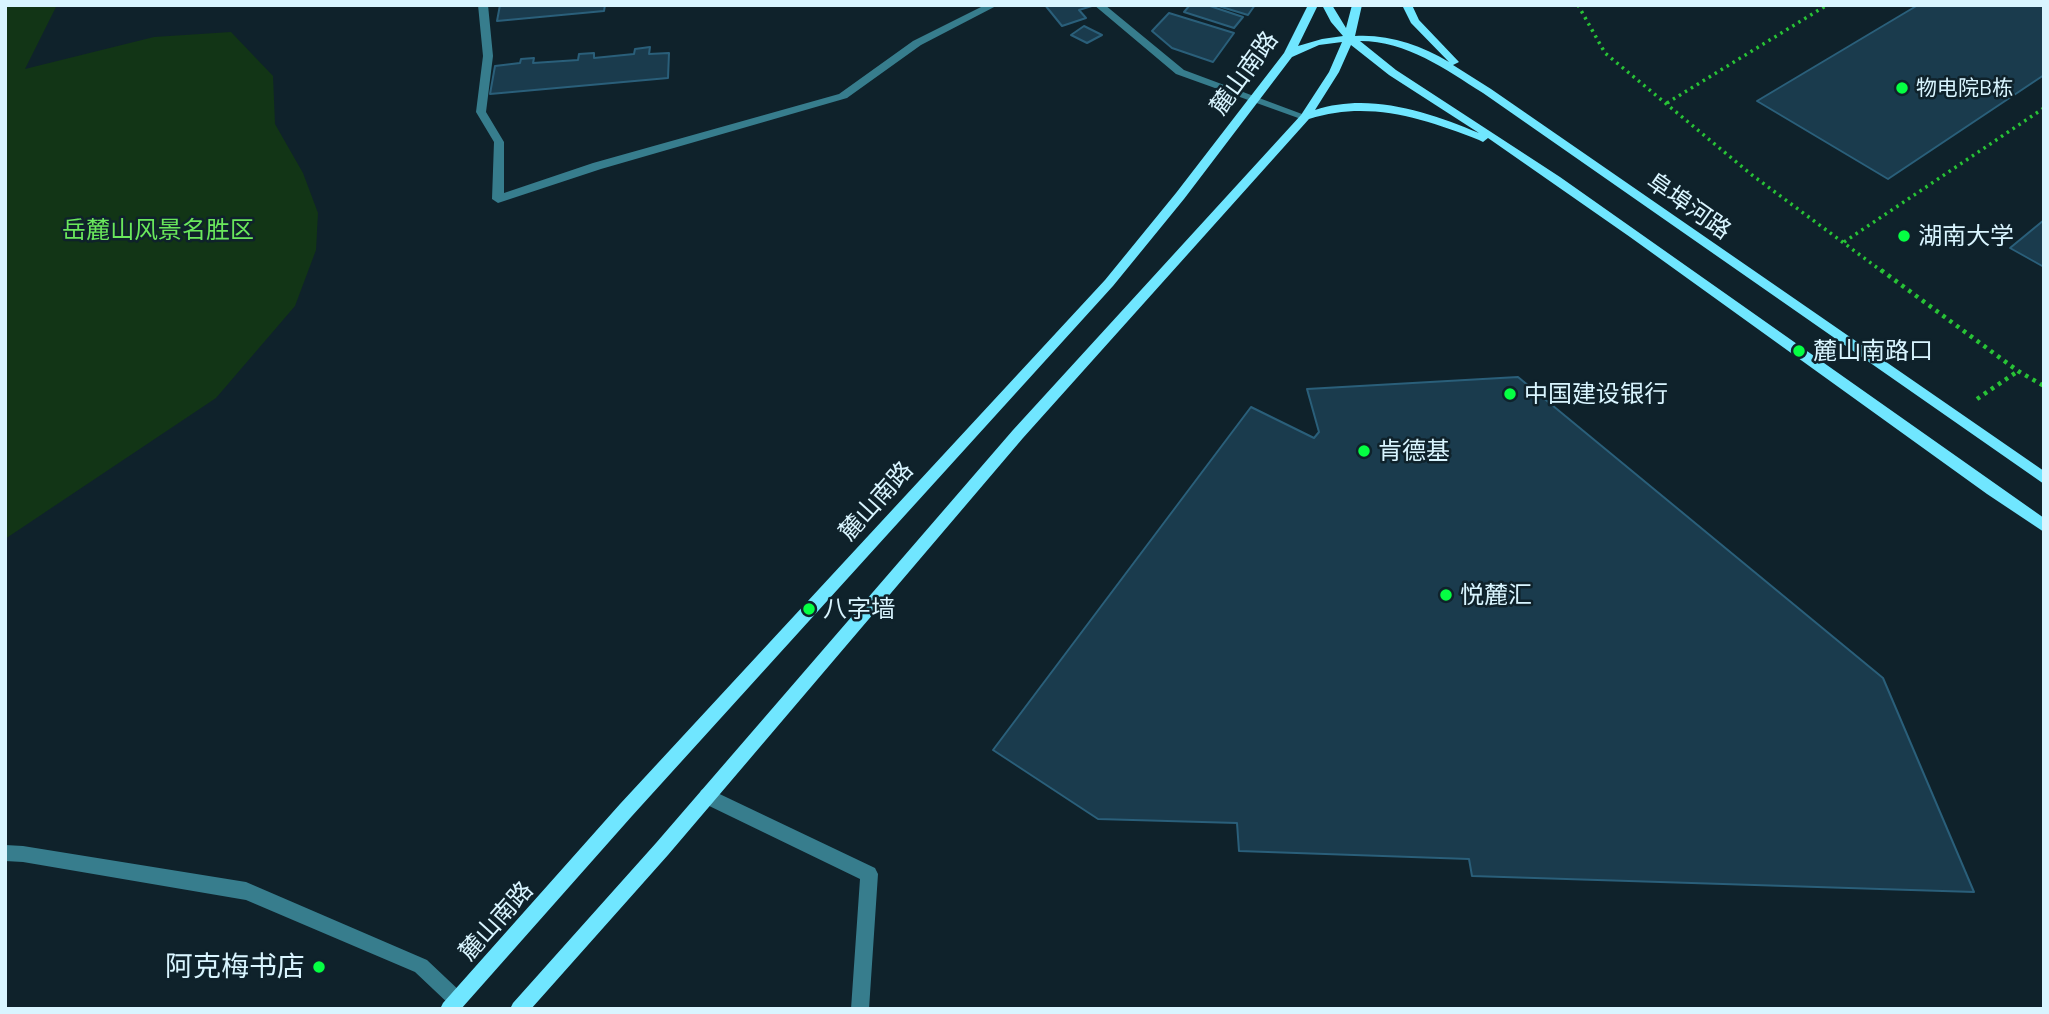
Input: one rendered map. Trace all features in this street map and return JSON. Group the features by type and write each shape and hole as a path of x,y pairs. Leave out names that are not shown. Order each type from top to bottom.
{"main road":[{"name":"麓山南路","path":"453,1004 662,769 1109,283 1289,54 1313,5"},
{"path":"1327,5 1330,15 1349,38 1428,96 1521,155 2044,526"},
{"path":"519,1009 707,796 1018,434 1305,117 1334,72 1349,38 1357,5"},
{"path":"1407,5 1415,21 1439,49 1487,91"},
{"name":"阜埠河路","path":"1289,54 1305,45 1375,37 1399,42 1427,54 1487,91 2044,478"},
{"path":"1305,117 1322,109 1381,107 1420,114 1521,155"}],"street":[{"path":"483,5 488,56 481,113 499,142 498,199 597,166 844,96 917,43 993,5"},
{"path":"1099,5 1180,72 1305,117"},
{"path":"707,796 869,874 860,1009"},
{"path":"5,853 246,891 421,967 453,1004"}],"path":[{"path":"1578,5 1605,53 1752,175 2018,371 2044,386"},
{"path":"1666,104 1827,5"},
{"path":"1844,242 2044,108"},
{"path":"1953,415 2018,371"}],"green space":[{"name":"岳麓山风景名胜区","path":"5,5 57,5 25,69 154,37 231,32 273,76 275,124 303,173 318,213 316,250 295,306 216,398 5,539"}],"building":[{"path":"500,5 605,5 604,11 497,21"},
{"path":"1045,5 1095,5 1079,10 1086,18 1062,26"},
{"path":"1190,5 1207,5 1243,17 1234,28 1184,12"},
{"path":"1215,5 1255,5 1248,15"},
{"name":"物电院B栋","path":"1918,5 2044,5 2044,75 1888,179 1757,101"},
{"path":"1169,13 1234,33 1213,62 1172,48 1152,31"},
{"path":"1084,26 1102,35 1087,43 1071,35"},
{"path":"650,47 649,54 669,53 668,78 490,94 495,66 520,63 521,59 534,58 533,63 578,60 579,54 594,53 594,58 634,54 635,49"},
{"path":"2044,220 2044,267 2010,248"},
{"name":"悦麓汇","path":"1518,377 1883,678 1974,892 1472,876 1469,859 1239,851 1237,823 1098,819 993,750 1251,407 1314,438 1319,432 1307,389"}],"place":[{"name":"物电院B栋","path":"1902,88"},
{"name":"湖南大学","path":"1904,236"},
{"name":"麓山南路口","path":"1799,351"},
{"name":"中国建设银行","path":"1510,394"},
{"name":"肯德基","path":"1364,451"},
{"name":"悦麓汇","path":"1446,595"},
{"name":"八字墙","path":"809,609"},
{"name":"阿克梅书店","path":"319,967"}]}
